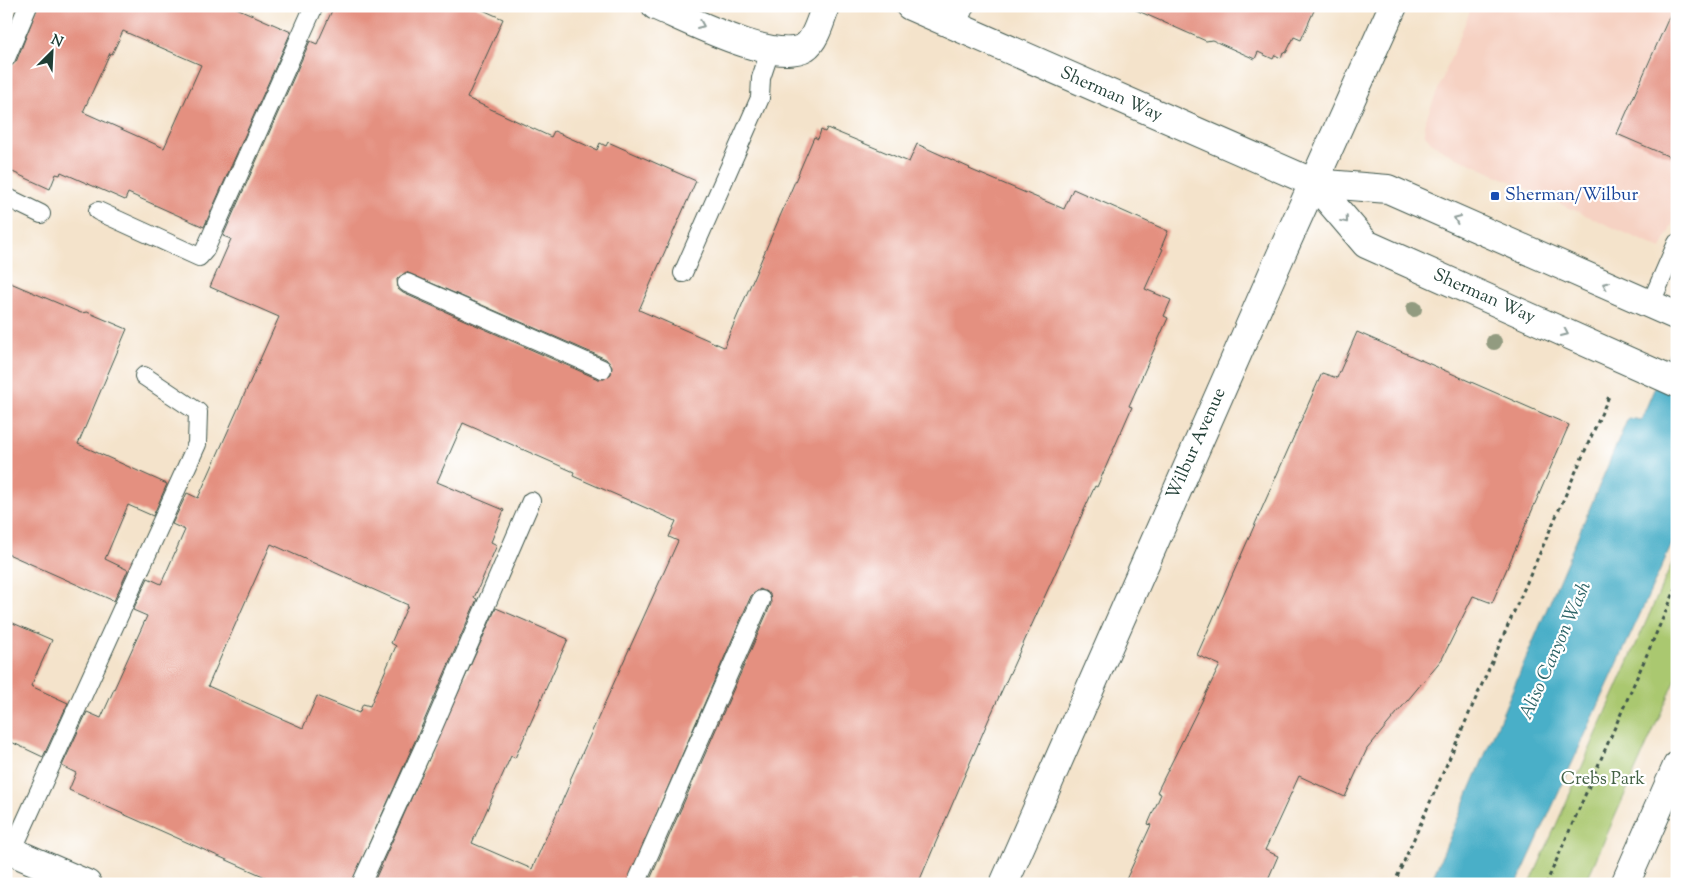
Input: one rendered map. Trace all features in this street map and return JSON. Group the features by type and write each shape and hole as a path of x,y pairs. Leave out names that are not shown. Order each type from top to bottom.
{"main road":[{"path":"656,6 753,46 770,51 797,50 805,47 812,40 826,6"},
{"name":"Sherman Way","path":"910,6 960,16 1314,183 1388,189 1677,316"},
{"name":"Wilbur Avenue","path":"1004,884 1394,6"},
{"name":"Sherman Way","path":"1314,183 1366,244 1677,383"},
{"path":"1625,884 1677,766"},
{"path":"9,850 87,884"}],"lane":[{"path":"6,58 28,6"},
{"path":"98,211 199,257 206,250 246,163 314,6"},
{"path":"683,273 760,98 761,78 770,51"},
{"path":"6,197 41,214"},
{"path":"1650,305 1677,243"},
{"path":"407,283 602,369"},
{"path":"9,850 196,444 198,412 144,376"},
{"path":"361,884 434,725 531,501"},
{"path":"636,884 761,600"}],"path":[{"path":"1394,884 1610,394"},
{"path":"1546,884 1677,586"}],"shaded area":[{"path":"1472,6 1677,6 1677,214 1661,249 1447,153 1431,142 1425,135 1424,124"}],"green space":[{"name":"Crebs Park","path":"1677,552 1677,677 1585,884 1530,884"}],"water":[{"name":"Aliso Canyon Wash","path":"1677,335 1677,533 1517,884 1430,884 1628,418 1641,420"}],"building":[{"path":"38,6 232,6 291,32 204,227 128,193 125,200 61,172 60,175 56,174 50,189 6,169 6,68 16,62","holes":["123,31 201,65 164,148 83,112 110,53 112,54"]},
{"path":"334,6 474,6 503,19 467,98 551,137 554,131 597,150 600,143 606,146 608,142 696,181 639,310 724,347 814,137 818,139 821,130 825,132 827,128 909,162 917,144 969,169 1064,209 1073,189 1168,231 1161,248 1163,249 1145,289 1171,300 1164,316 1168,318 1129,406 1132,407 1097,487 1095,486 988,721 918,884 648,884 771,604 770,594 760,589 751,596 626,884 373,884 496,608 568,639 515,758 511,756 472,843 532,869 678,541 669,537 676,521 573,476 574,472 463,423 437,482 504,510 491,542 497,545 474,598 477,599 351,884 281,884 69,790 76,773 62,766 87,712 101,718 147,616 133,610 148,578 161,584 185,530 172,524 187,493 198,498 279,317 210,287 231,239 223,236 310,41 317,44","holes":["406,272 606,359 612,367 611,374 604,379 598,379 403,293 398,289 397,279","271,544 408,605 391,643 396,646 370,706 363,704 359,713 317,696 303,728 208,686"]},
{"path":"1127,6 1316,6 1301,40 1294,37 1286,53 1283,52 1281,58 1275,55 1273,59 1258,52 1255,59 1212,40 1206,41"},
{"path":"1674,6 1677,6 1677,160 1617,134"},
{"path":"6,281 81,313 87,312 127,329 78,444 167,484 153,516 128,505 105,559 128,570 114,601 6,553"},
{"path":"1357,332 1569,425 1492,603 1473,596 1442,659 1367,749 1345,797 1299,776 1265,850 1278,856 1266,884 1124,884 1151,825 1148,824 1161,794 1157,792 1220,665 1197,655 1322,373 1337,378"},
{"path":"6,620 52,640 31,686 68,703 43,757 7,740 6,742"}],"place":[{"name":"Sherman/Wilbur","path":"1495,196"}]}
